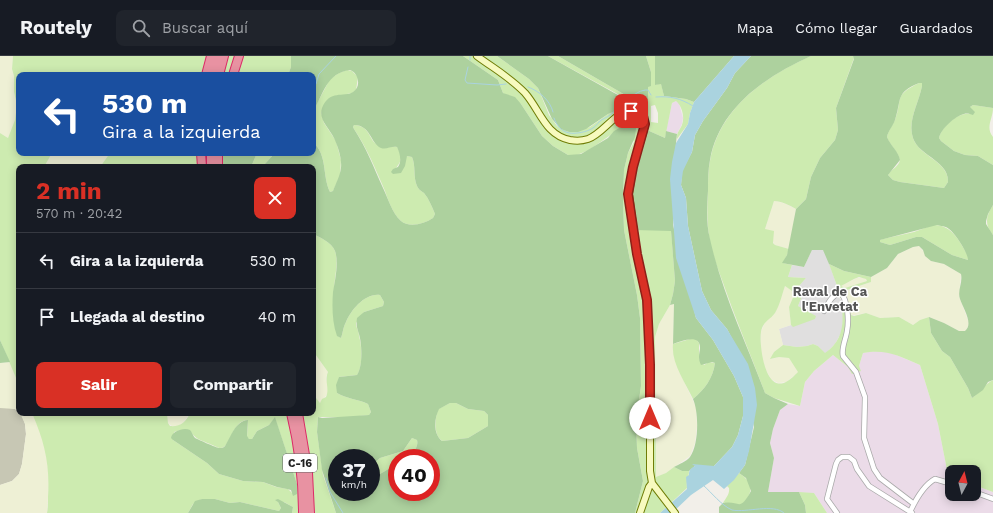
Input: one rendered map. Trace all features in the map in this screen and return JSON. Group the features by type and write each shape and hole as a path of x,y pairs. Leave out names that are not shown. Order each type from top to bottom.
{"highway":[{"path":"207,72 211,56"},
{"path":"213,72 217,56"},
{"path":"220,72 224,56"},
{"path":"234,72 239,56"},
{"name":"C-16","path":"292,416 299,455 304,513"},
{"name":"C-16","path":"298,416 307,467 310,513"}],"street":[{"path":"477,56 506,76 520,89 534,106 548,128 558,136 566,139 581,141 587,140 620,115 628,111 636,111 641,114 644,119 644,130 633,167 628,194 637,254 647,300 650,365 650,471 653,484 675,513"},
{"path":"824,311 831,299 837,294 841,293 846,306 848,319 848,329 843,349 843,356 856,372 865,397 864,438 874,469 884,481 914,504"},
{"path":"837,513 827,499 836,464 842,456 850,457 854,461 857,469 869,486 911,512 914,504 930,482 935,479 945,482"},
{"path":"640,513 649,487 653,484"},
{"path":"981,495 993,499"}],"shaded area":[{"path":"0,56 13,56 12,69 16,101 15,121 8,138 0,133"},
{"path":"676,101 679,103 683,118 677,134 666,131 672,103"},
{"path":"50,156 108,156 102,164 46,164"},
{"path":"774,201 786,204 796,209 789,249 775,245 765,229"},
{"path":"919,246 931,261 944,264 961,274 959,296 969,323 965,331 959,331 929,317 920,320 913,325 899,317 880,318 866,313 850,315 844,293 846,291 871,282 871,277 887,268 898,254 913,247"},
{"path":"812,250 823,250 825,252 837,286 835,293 842,301 842,331 835,344 825,354 818,346 813,344 797,347 783,345 779,329 791,325 793,326 815,316 798,306 802,296 799,286 806,278 788,277 792,265 804,267"},
{"path":"857,278 864,278 867,281 845,288 841,287 844,284"},
{"path":"785,286 796,293 789,307 791,325 779,329 783,345 774,352 771,359 779,357 789,358 799,372 786,382 778,383 771,379 765,368 761,354 761,332 766,320 775,313"},
{"path":"674,304 673,349 679,371 696,407 697,426 695,443 690,456 666,473 656,478 655,337 659,324 670,305"},
{"path":"875,351 889,352 920,365 938,424 946,465 945,501 981,501 981,488 993,492 993,513 827,513 814,493 768,492 774,458 770,443 780,410 788,404 800,406 805,382 814,371 833,355 848,367 859,366 863,353"},
{"path":"316,355 328,372 326,377 328,393 320,403 316,398"},
{"path":"10,362 16,377 16,410 0,408 0,363"},
{"path":"5,407 15,409 16,416 22,416 26,434 22,464 19,474 12,481 0,485 0,408"},
{"path":"21,416 33,416 42,435 48,462 49,483 47,513 0,513 0,485 12,481 19,474 22,464 26,434 25,424"},
{"path":"167,416 188,416 183,423 177,426 172,426 168,423"}],"green space":[{"path":"13,56 291,56 291,67 289,72 16,72 16,101 12,69"},
{"path":"291,56 463,56 498,80 503,93 515,97 542,136 553,146 568,155 581,154 608,138 614,131 625,125 634,124 636,128 635,137 628,153 624,170 623,199 624,230 640,318 641,386 636,421 637,448 643,481 635,513 336,513 332,501 380,501 380,474 388,469 388,501 440,501 440,449 415,449 417,440 412,438 404,449 388,449 388,456 380,458 380,449 328,449 328,488 322,470 317,432 318,417 369,415 371,412 368,404 337,393 336,385 339,377 357,375 359,371 361,349 357,318 364,312 383,306 384,302 380,295 374,295 359,303 348,317 341,338 337,336 333,320 333,292 337,266 336,255 331,245 316,236 316,164 265,164 272,156 316,156 316,145 323,159 326,179 330,192 333,191 340,174 340,156 334,138 321,116 321,112 325,102 329,98 337,95 349,94 356,90 358,80 353,71 350,70 336,75 327,85 316,105 316,72 289,72 291,67","holes":["354,125 364,128 377,146 385,149 397,147 400,155 400,163 398,167 393,169 391,172 393,174 401,173 405,166 407,156 412,157 416,183 418,188 424,193 430,203 435,214 433,218 425,222 412,225 404,223 398,218 390,205 366,150 353,127","450,403 456,403 468,409 484,411 488,415 488,426 468,438 442,441 437,434 435,426 436,417 439,409"]},
{"path":"463,56 497,56 529,79 538,88 549,115 557,126 569,132 590,127 608,114 634,103 548,56 558,56 639,103 648,103 648,87 651,72 646,56 655,56 655,85 661,83 664,96 686,99 694,102 688,124 677,139 678,132 682,125 683,115 676,101 672,103 665,138 647,130 671,230 675,281 670,305 659,324 655,337 656,477 666,473 674,467 682,471 689,471 687,488 660,513 635,513 643,481 637,448 636,421 641,386 640,318 624,230 623,199 624,170 628,153 634,142 625,125 589,150 577,155 568,155 553,146 542,136 521,104 503,93 498,80","holes":["655,105 658,113 658,123 651,122 651,106"]},
{"path":"497,56 548,56 634,104 608,114 586,129 578,132 569,132 561,129 552,119 538,88 529,79"},
{"path":"558,56 646,56 651,72 651,86 648,87 648,103 639,103"},
{"path":"655,56 734,56 694,102 686,99 664,96 661,84 655,85"},
{"path":"751,56 811,56 778,73 762,84 747,96 723,125 715,141 709,164 707,209 708,227 721,279 765,393 788,404 780,410 773,429 770,443 774,458 768,492 799,492 805,505 806,513 719,513 719,507 723,503 741,504 751,491 746,478 739,473 745,465 754,427 736,346 727,329 711,310 702,291 688,226 686,198 681,185 682,171 692,152 695,135 703,121 727,88 735,73"},
{"path":"811,56 853,56 854,58 836,108 838,130 835,140 820,158 811,177 806,199 796,209 782,202 774,201 765,229 774,231 773,243 775,245 789,249 783,263 792,265 788,277 806,278 799,286 802,296 798,306 816,316 815,319 793,327 791,325 789,307 795,293 785,286 777,310 765,323 761,332 762,356 768,374 773,381 779,384 788,381 798,372 789,358 779,357 770,359 774,352 783,345 797,347 813,344 818,346 825,353 835,344 838,339 842,328 842,299 835,293 837,286 829,264 844,271 871,277 871,282 847,290 844,293 851,315 854,316 866,313 880,318 899,317 913,325 920,320 929,317 931,333 942,351 950,357 968,388 972,398 993,380 993,492 981,488 981,465 946,465 938,424 920,365 892,354 879,352 863,353 859,366 861,371 852,374 848,367 833,355 814,371 805,382 800,406 774,398 765,393 727,294 711,247 707,202 708,172 715,142 723,125 747,96 778,73","holes":["859,277 866,279 867,281 845,288 841,286"]},
{"path":"853,56 993,56 993,108 973,105 970,107 975,112 973,115 965,114 957,117 945,127 939,138 954,151 965,155 978,156 993,165 993,205 988,214 986,224 993,235 993,380 988,382 983,390 972,398 968,388 950,357 942,351 931,333 929,317 959,331 965,331 968,320 959,296 961,274 944,264 931,261 925,256 923,250 919,246 913,247 898,254 887,268 871,277 844,271 829,264 823,250 812,250 804,267 782,263 787,255 796,209 806,199 811,177 820,158 835,140 838,130 836,108 854,59","holes":["919,83 922,83 922,86 913,116 911,128 912,134 914,141 919,148 938,163 947,174 948,182 944,188 900,182 893,180 888,175 900,160 898,154 887,137 895,120 901,97 906,90","937,225 946,227 952,231 964,248 968,260 952,255 922,237 916,237 890,245 880,242 880,240"]},
{"path":"347,70 352,71 358,77 356,90 347,94 321,112 324,123 336,141 341,160 340,176 333,191 330,192 326,179 323,159 316,145 316,105 330,79"},
{"path":"919,83 922,83 922,86 913,116 911,128 912,134 914,141 919,148 943,168 947,175 948,182 944,188 900,182 893,180 888,175 898,165 900,160 887,137 895,120 900,98 905,91"},
{"path":"973,105 993,108 989,126 993,137 993,165 978,156 965,155 954,151 939,138 943,129 956,117 970,114 970,107"},
{"path":"16,112 16,156 50,156 46,164 16,164 16,378 0,340 0,133 8,138 15,120"},
{"path":"354,125 364,128 372,140 378,145 385,147 397,147 400,152 401,159 393,174 407,156 412,157 416,183 418,188 424,193 430,203 435,214 433,218 425,222 412,225 404,223 398,218 391,207 367,151 353,127"},
{"path":"647,130 665,138 666,131 677,134 673,225 696,318 713,340 734,376 743,397 743,416 738,435 732,447 714,466 695,466 689,471 682,471 674,467 688,459 693,451 697,420 693,399 708,383 715,363 712,362 701,365 699,359 700,349 697,341 690,339 673,344 674,304 670,305 675,281 671,231 635,230 632,186 635,167"},
{"path":"108,156 223,156 221,164 102,164"},
{"path":"223,156 256,156 252,164 221,164"},
{"path":"256,156 272,156 265,164 252,164"},
{"path":"993,205 993,235 988,227 987,220"},
{"path":"933,225 945,227 955,235 968,256 968,260 952,255 922,237 916,237 890,245 880,242 880,240 883,239 914,232"},
{"path":"316,236 328,243 336,254 333,308 334,322 338,336 341,338 348,317 359,303 374,295 380,295 384,302 383,306 364,312 356,323 361,345 359,371 357,375 339,377 337,393 368,404 371,412 369,415 350,417 318,417 317,432 323,475 328,490 328,501 332,501 336,513 292,513 293,507 284,502 278,502 281,508 279,511 240,502 230,503 215,499 202,499 193,504 188,513 47,513 48,475 46,454 33,416 167,416 170,426 177,426 187,419 188,416 316,416 316,398 320,403 327,394 328,372 316,355","holes":["275,418 297,484 297,489 292,493 288,489 276,487 263,482 243,481 219,474 207,463 173,440 174,432 181,430 190,431 195,437 219,448 226,444 242,421 248,420 247,437 252,439 257,431 269,425"]},
{"path":"690,339 696,339 699,343 699,359 704,365 709,362 715,363 708,383 693,399 676,365 673,351 673,344"},
{"path":"0,340 10,362 0,363"},
{"path":"450,403 456,403 468,409 484,411 488,415 488,426 468,438 442,441 436,430 437,413 438,409"},
{"path":"275,417 297,484 297,494 293,496 291,490 263,482 243,481 219,474 207,463 171,438 174,433 182,429 188,429 195,438 215,447 222,448 225,446 234,430 240,423 248,420 247,436 249,439 252,439 257,431 269,425"},
{"path":"412,438 417,440 415,449 404,449"},
{"path":"388,456 388,469 380,474 380,458"},
{"path":"739,473 747,480 750,486 750,493 746,501 739,505 723,503 729,492 729,488 727,486"},
{"path":"799,492 814,493 827,513 806,513 805,505"},
{"path":"202,499 215,499 230,503 240,502 279,511 281,508 275,500 278,499 293,507 292,513 188,513 195,501"}],"water":[{"path":"734,56 751,56 735,73 727,88 703,121 695,135 692,152 683,171 681,185 686,198 688,226 702,291 711,310 727,329 748,364 755,388 757,405 745,465 734,480 724,489 713,480 691,495 672,513 660,513 687,489 686,477 689,475 690,470 695,466 692,464 714,466 732,447 738,435 743,416 743,397 734,376 713,340 696,318 676,258 670,179 676,143 688,124 694,102"}],"waterway":[{"path":"316,84 319,74 336,56"},
{"path":"468,67 465,80 467,83 497,85 506,84"},
{"path":"528,87 544,96 553,112"},
{"path":"554,118 558,126 569,133 588,131 638,92 648,90 651,95"},
{"path":"656,97 675,98 693,106"},
{"path":"326,478 330,492 343,513"},
{"path":"703,485 720,502 732,510 738,511 767,508 779,510 784,513"}],"district":[{"name":"Raval de Ca l'Envetat","path":"830,298"}],"route":[{"path":"631,111 636,111 639,113 643,116 645,121 644,130 633,167 628,194 637,254 647,300 650,365 650,418"}]}
